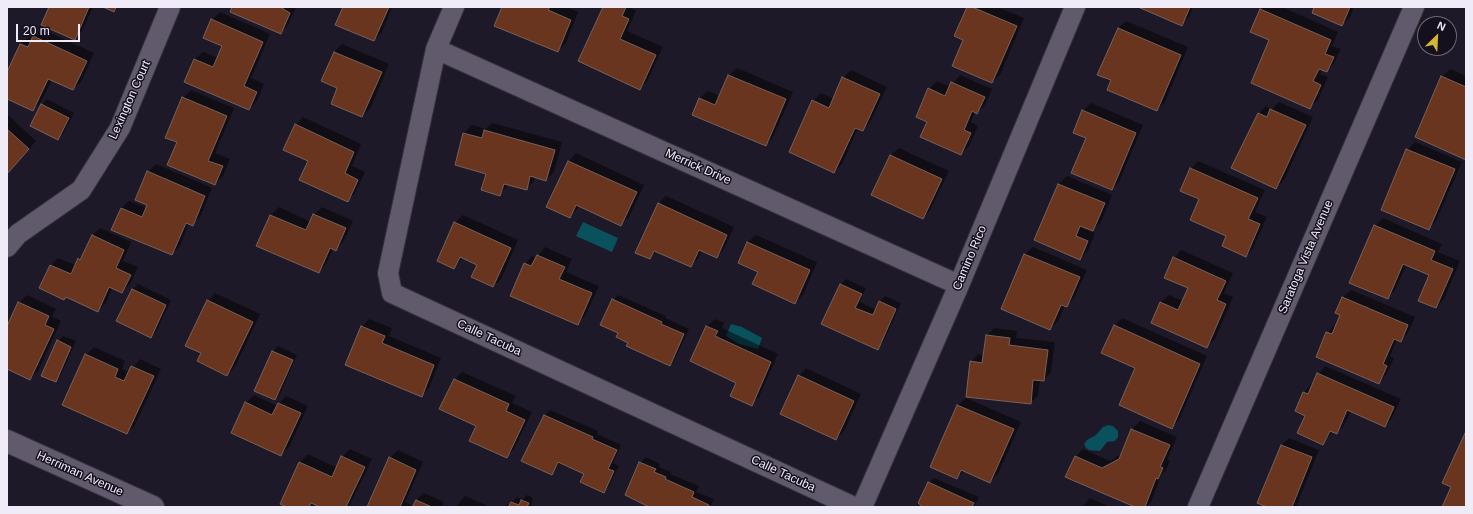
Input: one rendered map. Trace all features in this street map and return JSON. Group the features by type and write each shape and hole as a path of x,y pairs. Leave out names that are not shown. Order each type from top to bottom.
{"street":[{"name":"Lexington Court","path":"7,247 18,234 81,190 120,128 170,7"},
{"name":"Calle Tacuba","path":"454,7 436,50 388,273 392,293 854,507"},
{"name":"Camino Rico","path":"862,507 959,285 1074,7"},
{"name":"Saratoga Vista Avenue","path":"1198,507 1414,7"},
{"name":"Merrick Drive","path":"436,50 959,285"},
{"name":"Herriman Avenue","path":"7,441 153,507"}],"water":[{"path":"583,222 618,238 612,252 576,236"},
{"path":"731,324 742,327 762,338 758,349 739,344 726,336"},
{"path":"1108,425 1113,426 1118,431 1118,437 1115,441 1107,442 1100,451 1089,450 1086,448 1084,444 1087,440 1096,435 1103,427"}],"building":[{"path":"49,7 89,7 75,40 41,25"},
{"path":"103,7 116,7 114,12"},
{"path":"232,7 283,7 283,9 290,13 281,34 230,12"},
{"path":"343,7 389,7 374,41 335,25"},
{"path":"502,7 550,7 548,10 571,20 558,52 494,26"},
{"path":"603,7 626,7 622,16 629,19 620,39 656,55 640,90 578,61"},
{"path":"967,7 972,7 1017,26 992,83 952,66 963,40 954,36"},
{"path":"1138,7 1190,7 1182,26"},
{"path":"1314,7 1350,7 1342,26 1312,13"},
{"path":"1260,9 1331,40 1325,54 1334,57 1327,72 1319,69 1313,81 1321,85 1310,109 1251,83 1269,40 1250,32"},
{"path":"211,19 263,42 244,86 257,92 249,110 184,82 194,59 213,67 222,46 203,38"},
{"path":"1118,28 1181,55 1157,111 1107,90 1111,80 1097,75"},
{"path":"33,36 87,61 73,90 48,79 33,111 7,99 7,72 20,44 28,47"},
{"path":"334,52 382,72 362,117 331,104 337,88 321,81"},
{"path":"728,75 786,99 766,146 692,115 699,98 715,105"},
{"path":"1441,76 1466,87 1466,160 1415,137"},
{"path":"842,77 880,94 863,131 855,128 834,173 789,152 812,100 829,108"},
{"path":"951,82 985,97 977,114 972,111 964,130 971,133 961,155 920,137 927,122 916,117 928,88 945,96"},
{"path":"182,97 227,116 208,161 223,166 215,185 167,165 177,142 165,138"},
{"path":"41,104 69,118 58,140 30,126"},
{"path":"1270,109 1306,125 1276,189 1231,168 1258,113 1267,117"},
{"path":"1082,110 1136,133 1112,190 1071,173 1086,138 1073,133"},
{"path":"295,124 354,152 345,173 358,180 348,202 299,180 308,161 283,150"},
{"path":"7,129 29,149 7,174"},
{"path":"484,130 555,150 546,181 530,176 527,190 504,184 500,196 481,190 486,174 455,165 463,133 482,138"},
{"path":"1406,149 1455,169 1429,230 1381,210"},
{"path":"890,155 942,179 923,219 871,195"},
{"path":"568,161 637,192 621,226 576,205 570,218 546,207"},
{"path":"1190,168 1258,198 1248,219 1260,224 1246,257 1222,246 1226,236 1190,220 1199,199 1180,191"},
{"path":"147,171 205,196 193,226 186,223 172,255 111,230 121,208 142,217 147,205 135,200"},
{"path":"1058,184 1105,203 1093,231 1080,226 1076,236 1088,241 1080,260 1034,240"},
{"path":"658,203 727,235 717,258 699,250 691,267 654,251 650,259 635,253"},
{"path":"313,214 346,228 336,251 330,248 319,273 256,246 270,215 306,230"},
{"path":"454,222 511,248 493,287 471,277 477,265 460,257 454,269 437,261"},
{"path":"1374,225 1435,251 1431,260 1453,269 1436,308 1418,301 1429,275 1403,264 1388,299 1349,283"},
{"path":"92,235 124,250 116,268 131,275 122,293 109,287 98,312 66,297 64,300 39,288 50,265 71,274 78,258 80,260"},
{"path":"747,242 810,270 795,304 752,284 758,272 738,263"},
{"path":"1024,254 1080,277 1067,307 1061,305 1050,330 1001,309"},
{"path":"537,255 565,267 559,279 592,293 578,325 510,296 524,263 531,266"},
{"path":"1173,257 1226,281 1217,300 1226,304 1207,348 1151,323 1160,302 1178,310 1188,288 1164,278"},
{"path":"840,284 862,294 855,308 873,315 879,301 896,309 878,350 821,324"},
{"path":"132,289 166,305 151,338 116,321"},
{"path":"1342,297 1408,325 1401,342 1394,339 1383,364 1387,366 1379,384 1316,357 1326,332 1332,334 1340,315 1335,313"},
{"path":"612,299 684,334 670,366 626,346 628,343 616,337 618,333 600,325"},
{"path":"207,300 253,322 227,376 197,361 201,353 185,346"},
{"path":"18,302 49,316 45,325 54,329 30,380 7,369 7,326"},
{"path":"1114,325 1200,364 1172,429 1119,405 1135,368 1101,353"},
{"path":"361,326 385,336 382,343 434,365 422,397 345,365"},
{"path":"706,326 718,331 715,336 771,362 752,406 730,396 736,383 690,361"},
{"path":"986,335 1010,338 1009,345 1048,350 1044,381 1033,380 1031,404 966,397 970,361 982,363"},
{"path":"57,340 71,347 56,382 41,376"},
{"path":"272,351 293,360 275,400 254,391"},
{"path":"85,354 118,369 115,377 124,381 131,366 154,376 127,434 62,405"},
{"path":"1317,373 1394,407 1385,427 1347,410 1337,434 1330,431 1323,445 1297,433 1305,416 1295,411 1303,392 1308,394"},
{"path":"798,375 854,401 836,440 780,414"},
{"path":"454,379 509,404 506,411 525,420 507,458 469,441 476,426 439,409"},
{"path":"245,402 272,415 278,403 301,413 281,456 231,433"},
{"path":"957,405 1014,429 990,483 961,470 957,479 930,467"},
{"path":"544,415 593,437 592,439 617,450 608,469 614,471 604,493 580,482 584,474 558,462 552,475 521,461"},
{"path":"1131,429 1170,445 1160,467 1163,468 1158,479 1156,478 1145,507 1135,507 1065,477 1075,456 1102,468 1119,459"},
{"path":"1466,431 1466,507 1442,507 1451,487 1442,483"},
{"path":"1281,445 1312,457 1292,507 1267,507 1257,503"},
{"path":"341,456 365,467 346,507 320,507 311,503 309,507 286,507 280,504 299,462 332,477"},
{"path":"389,457 416,470 400,507 367,507"},
{"path":"639,462 656,469 654,472 666,477 665,479 694,492 692,497 709,505 708,507 649,507 625,495"},
{"path":"928,482 974,503 972,507 923,507 918,503"},
{"path":"416,500 432,507 412,507"},
{"path":"521,500 529,503 527,507 508,507 511,502 519,505"}]}
